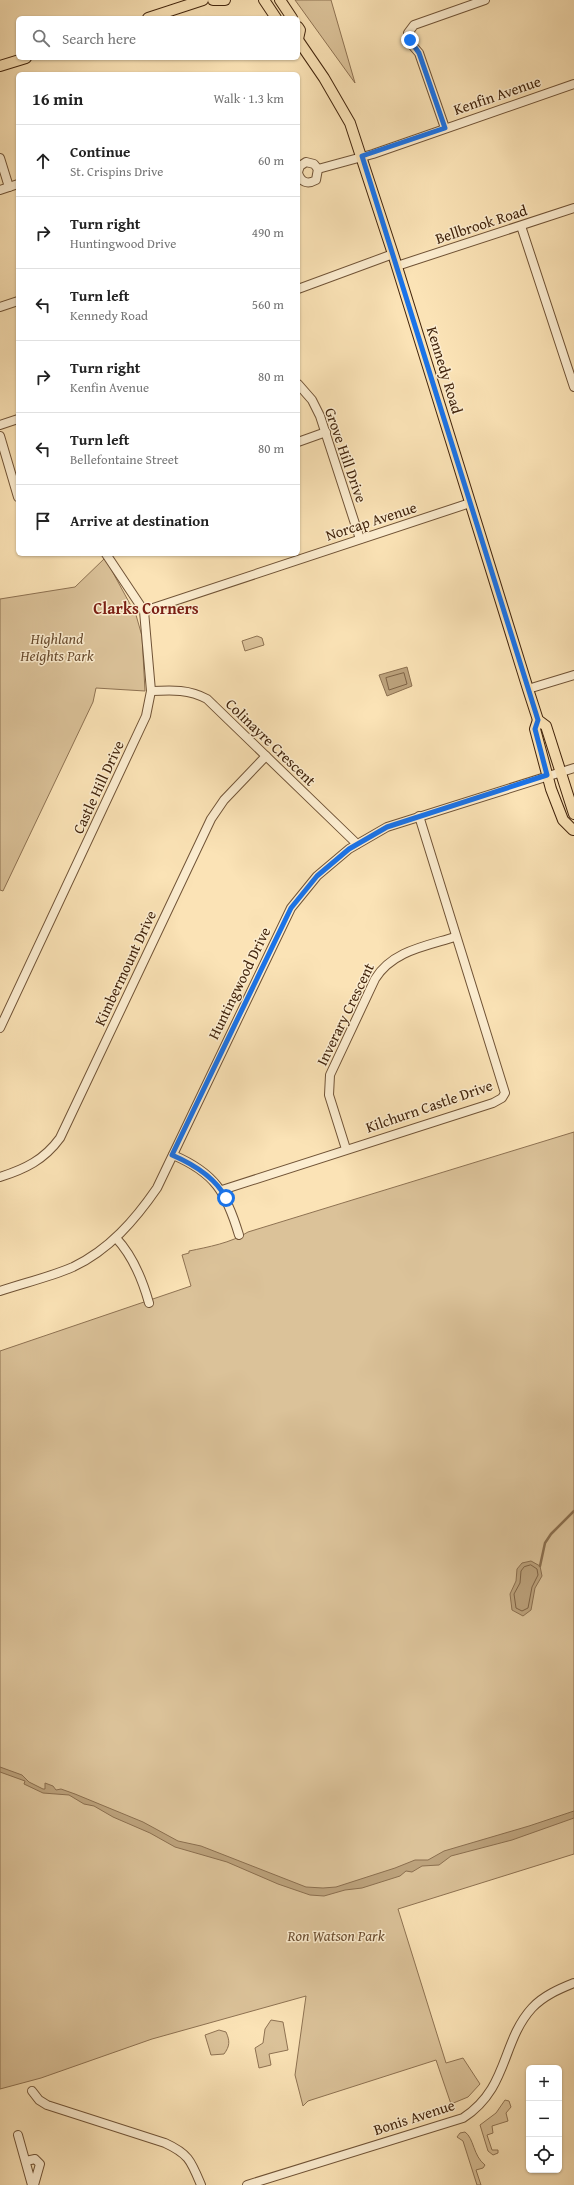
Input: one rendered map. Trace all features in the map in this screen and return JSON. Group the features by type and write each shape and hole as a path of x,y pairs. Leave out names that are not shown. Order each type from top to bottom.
{"main road":[{"path":"154,16 203,0"},
{"path":"213,0 226,0"},
{"path":"264,0 275,16"},
{"path":"280,0 291,16"},
{"name":"Kennedy Road","path":"300,43 324,78 350,123 362,156 528,689 538,720 546,726 574,814"},
{"path":"0,66 20,60"},
{"name":"Kennedy Road","path":"538,720 535,729 547,775 563,820 574,829"}],"street":[{"path":"445,128 419,53 412,45 408,33 414,25 485,0"},
{"name":"Kenfin Avenue","path":"318,169 362,156 574,84"},
{"path":"0,158 9,186"},
{"path":"300,166 306,162 314,164 318,169 316,180 311,183 305,182 300,178"},
{"path":"0,190 16,184"},
{"name":"Bellbrook Road","path":"397,266 574,208"},
{"path":"521,226 574,387"},
{"path":"300,288 393,254"},
{"path":"0,307 16,303"},
{"name":"Grove Hill Drive","path":"300,387 317,409 326,432 360,539"},
{"path":"0,425 16,420"},
{"path":"300,441 326,432"},
{"path":"0,436 16,490"},
{"name":"Norcap Avenue","path":"144,611 470,503"},
{"name":"Castle Hill Drive","path":"0,1028 146,716 151,691 144,611 107,556"},
{"path":"528,689 574,675"},
{"name":"Colinayre Crescent","path":"151,691 195,692 207,699 357,844"},
{"name":"Kimbermount Drive","path":"0,1177 33,1164 44,1156 60,1138 211,819 224,800 266,756"},
{"name":"Huntingwood Drive","path":"0,1291 73,1267 116,1238 136,1218 157,1188 291,908 317,876 357,844 387,827 547,775 574,768"},
{"name":"Kilchurn Castle Drive","path":"222,1190 493,1103 502,1098 505,1093 455,937 419,816"},
{"name":"Inverary Crescent","path":"346,1149 329,1095 330,1075 375,979 385,965 392,959 407,952 455,937"},
{"path":"172,1155 192,1165 222,1190 239,1235"},
{"path":"116,1238 127,1250 142,1279 149,1303"},
{"name":"Bonis Avenue","path":"247,2185 463,2118 478,2107 491,2090 520,2025 532,2008 548,1995 574,1982"},
{"path":"32,2091 39,2100 48,2105 165,2144 181,2151 191,2160 201,2185"},
{"path":"18,2135 33,2185"},
{"path":"26,2161 35,2159 40,2164 33,2185"}],"green space":[{"path":"295,0 331,0 355,83"},
{"name":"Highland Heights Park","path":"105,558 136,615 142,636 145,691 96,688 93,702 3,891 0,890 0,599 75,587"},
{"path":"257,636 262,638 264,645 245,651 242,641"},
{"name":"Ron Watson Park","path":"574,1132 574,1854 398,1909 446,2063 463,2058 480,2084 468,2097 451,2104 436,2060 308,2101 303,2106 295,2075 306,1996 152,2039 41,2078 0,2089 0,1351 191,1286 182,1255 189,1253 189,1251 227,1242 248,1232"},
{"path":"271,2020 283,2022 288,2050 269,2054 271,2065 259,2068 255,2048 263,2043 265,2029"},
{"path":"219,2030 226,2032 229,2041 228,2046 224,2054 211,2055 205,2035"},
{"path":"505,2100 509,2101 511,2107 506,2113 508,2121 492,2126 493,2133 487,2135 492,2150 498,2150 498,2153 493,2155 488,2151 480,2125 496,2113"},
{"path":"465,2132 470,2138 478,2157 485,2165 483,2168 476,2170 481,2185 477,2185 463,2141 457,2137 460,2133"}],"water":[{"path":"407,667 412,686 387,696 379,675"},
{"path":"531,1561 540,1566 542,1576 535,1588 531,1610 523,1616 512,1610 510,1594 516,1581 517,1569 522,1563"},
{"path":"0,1767 22,1775 29,1782 43,1789 45,1789 45,1783 53,1786 56,1790 61,1789 75,1794 143,1822 178,1841 201,1846 306,1887 336,1887 415,1860 428,1860 444,1851 574,1811 574,1818 512,1840 451,1856 439,1865 422,1866 412,1872 406,1871 400,1876 362,1888 345,1890 324,1896 310,1895 278,1884 227,1862 175,1847 150,1833 113,1817 94,1806 84,1804 69,1795 43,1793 24,1784 25,1781 0,1772"}],"waterway":[{"path":"540,1566 545,1543 551,1534 574,1511"}],"district":[{"name":"Clarks Corners","path":"146,608"}],"route":[{"path":"226,1198 222,1190 205,1174 188,1162 172,1155 291,908 317,876 349,849 387,827 547,775 535,729 538,720 362,156 373,154 445,128 419,53 412,45 410,40"}]}
